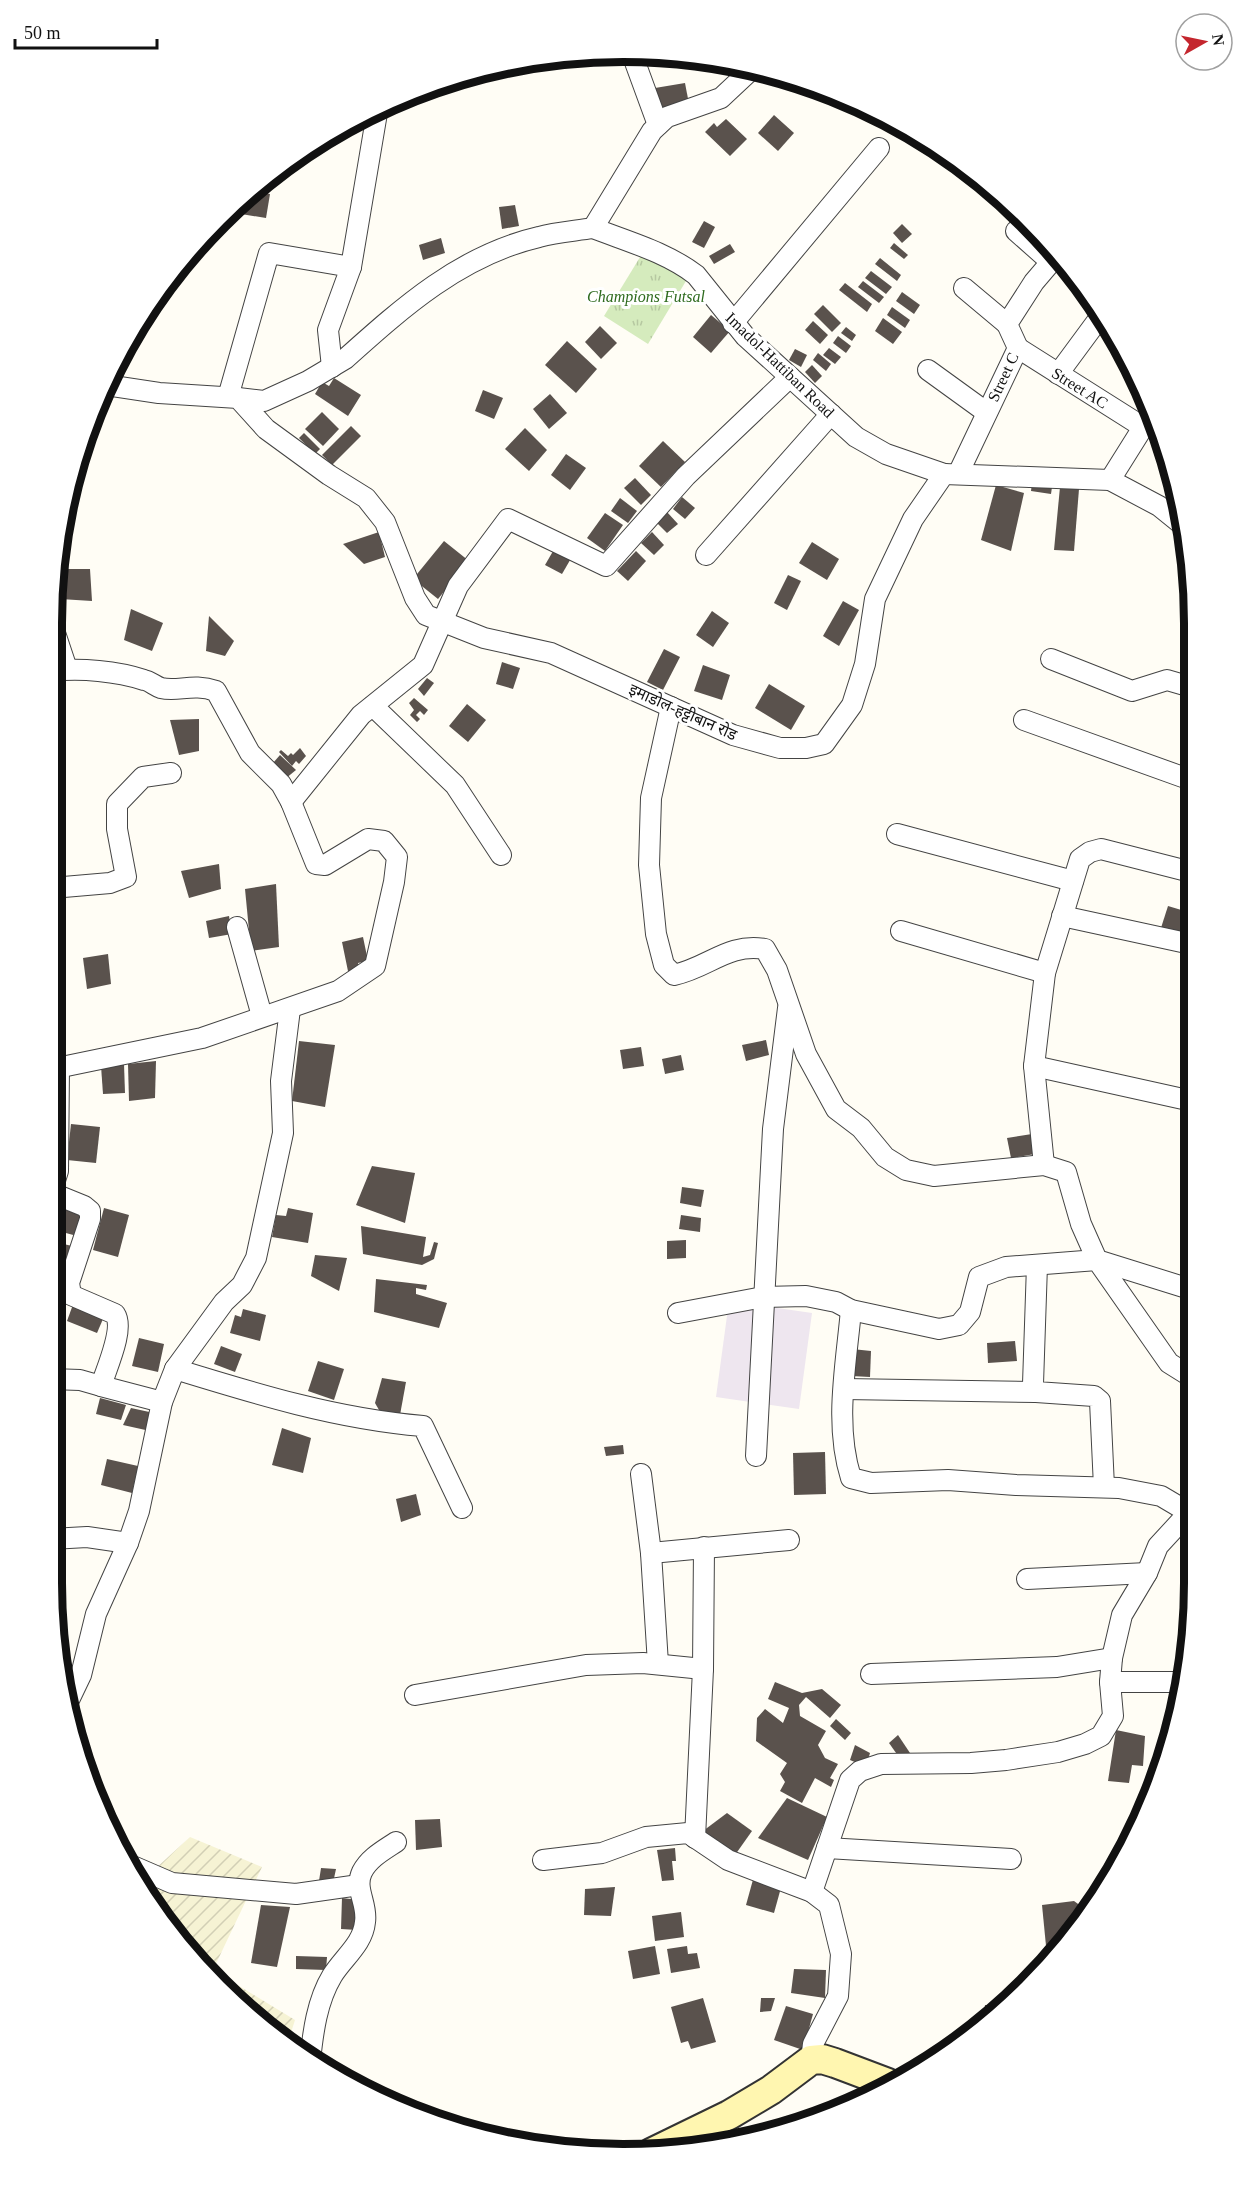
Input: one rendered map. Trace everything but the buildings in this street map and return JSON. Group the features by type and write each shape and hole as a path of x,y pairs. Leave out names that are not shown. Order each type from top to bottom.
{"street":[{"path":"635,62 658,125"},
{"path":"114,386 159,393 264,401 345,359 424,290 455,270 498,250 538,237 593,228 629,165 658,125 667,117 721,98 745,75"},
{"path":"332,367 328,330 351,267 376,119"},
{"path":"733,323 879,148"},
{"name":"Imadol-Hattiban Road","path":"593,228 671,258 686,267 696,275 733,323 856,436 885,454 951,474"},
{"path":"233,398 269,253 351,267"},
{"path":"964,288 1007,324 1034,282 1052,261"},
{"path":"1058,374 1096,321"},
{"name":"Street C","path":"951,474 1018,348 1007,324"},
{"name":"Street AC","path":"1018,348 1058,374 1146,419"},
{"path":"928,370 986,412"},
{"path":"291,802 361,716 423,665 440,622 458,586 508,519 606,566 686,477 790,377"},
{"name":"इमाडोल-हट्टीबान रोड","path":"233,398 266,429 366,498 385,522 415,598 426,615 484,638 551,653 733,735 780,748 806,748 824,744 852,705 865,664 875,598 913,519 951,474"},
{"path":"706,555 831,414"},
{"path":"1110,480 1147,422"},
{"path":"951,474 1110,480 1159,506 1175,519"},
{"path":"1051,659 1132,691 1167,680 1184,685"},
{"path":"62,670 145,680 162,688 200,686 216,691 250,753 280,784 291,802 316,864 324,866 368,839 384,841 397,857 394,882 375,966 338,991 202,1038 62,1067"},
{"path":"373,706 456,785 501,855"},
{"path":"671,707 651,798 649,865 656,934 664,965 675,975 693,971 722,955 747,946 765,949 777,970 806,1054 836,1109 861,1128 885,1157 906,1170 934,1176 1044,1165 1066,1172 1081,1224 1097,1260 1169,1363 1184,1372"},
{"path":"1024,720 1184,777"},
{"path":"62,887 110,884 126,877 118,838 117,804 143,777 171,773"},
{"path":"897,834 1073,881"},
{"path":"1044,1165 1034,1066 1045,973 1080,859 1090,852 1101,849 1184,870"},
{"path":"1062,916 1184,942"},
{"path":"237,927 262,1016"},
{"path":"901,931 1045,973"},
{"path":"756,1456 773,1129 788,1002"},
{"path":"73,1674 107,1584 128,1543 139,1511 162,1402 175,1369 224,1302 242,1285 256,1258 283,1133 281,1081 290,1009"},
{"path":"1034,1066 1184,1099"},
{"path":"62,1197 84,1206 90,1211 90,1219 69,1282 71,1295 116,1314 119,1320 119,1331 100,1386"},
{"path":"678,1313 763,1297 806,1296 836,1302 851,1310 939,1329 959,1325 970,1312 979,1277 1006,1267 1097,1260 1184,1287"},
{"path":"1036,1392 1033,1384 1037,1265"},
{"path":"851,1310 841,1418 844,1456 851,1478 871,1482 948,1480 1016,1485 1104,1487 1161,1496 1184,1507"},
{"path":"175,1369 322,1410 377,1422 423,1426 462,1508"},
{"path":"62,1379 80,1380 162,1402"},
{"path":"844,1389 1036,1392 1094,1396 1100,1401 1104,1487"},
{"path":"641,1474 651,1553 657,1664"},
{"path":"812,1892 850,1780 860,1771 881,1764 1005,1760 1058,1752 1085,1744 1101,1736 1113,1716 1110,1682 1112,1658 1122,1615 1147,1573 1158,1546 1184,1518"},
{"path":"62,1538 87,1537 128,1543"},
{"path":"651,1553 789,1540"},
{"path":"695,1838 703,1669 704,1547"},
{"path":"1027,1579 1147,1573"},
{"path":"871,1674 1047,1668 1112,1658"},
{"path":"415,1695 586,1665 657,1664 703,1669"},
{"path":"1110,1682 1176,1682"},
{"path":"543,1860 602,1853 646,1837 688,1833 728,1860 812,1892 829,1905 842,1954 838,1996 813,2044 812,2060"},
{"path":"312,2051 322,1998 332,1977 361,1938 366,1921 359,1885 362,1872 371,1859 396,1842"},
{"path":"827,1848 1011,1858"},
{"path":"140,1869 172,1883 296,1894 359,1885"},
{"path":"674,2142 729,2115 771,2090 812,2060 822,2059 882,2081"}],"shaded area":[{"path":"729,1301 812,1313 799,1409 716,1397"},
{"path":"190,1837 262,1867 214,1967 178,1925 145,1878"},
{"path":"222,1975 295,2020 290,2035 253,2005"}],"green space":[{"name":"Champions Futsal","path":"645,249 689,276 648,344 604,316"}]}
